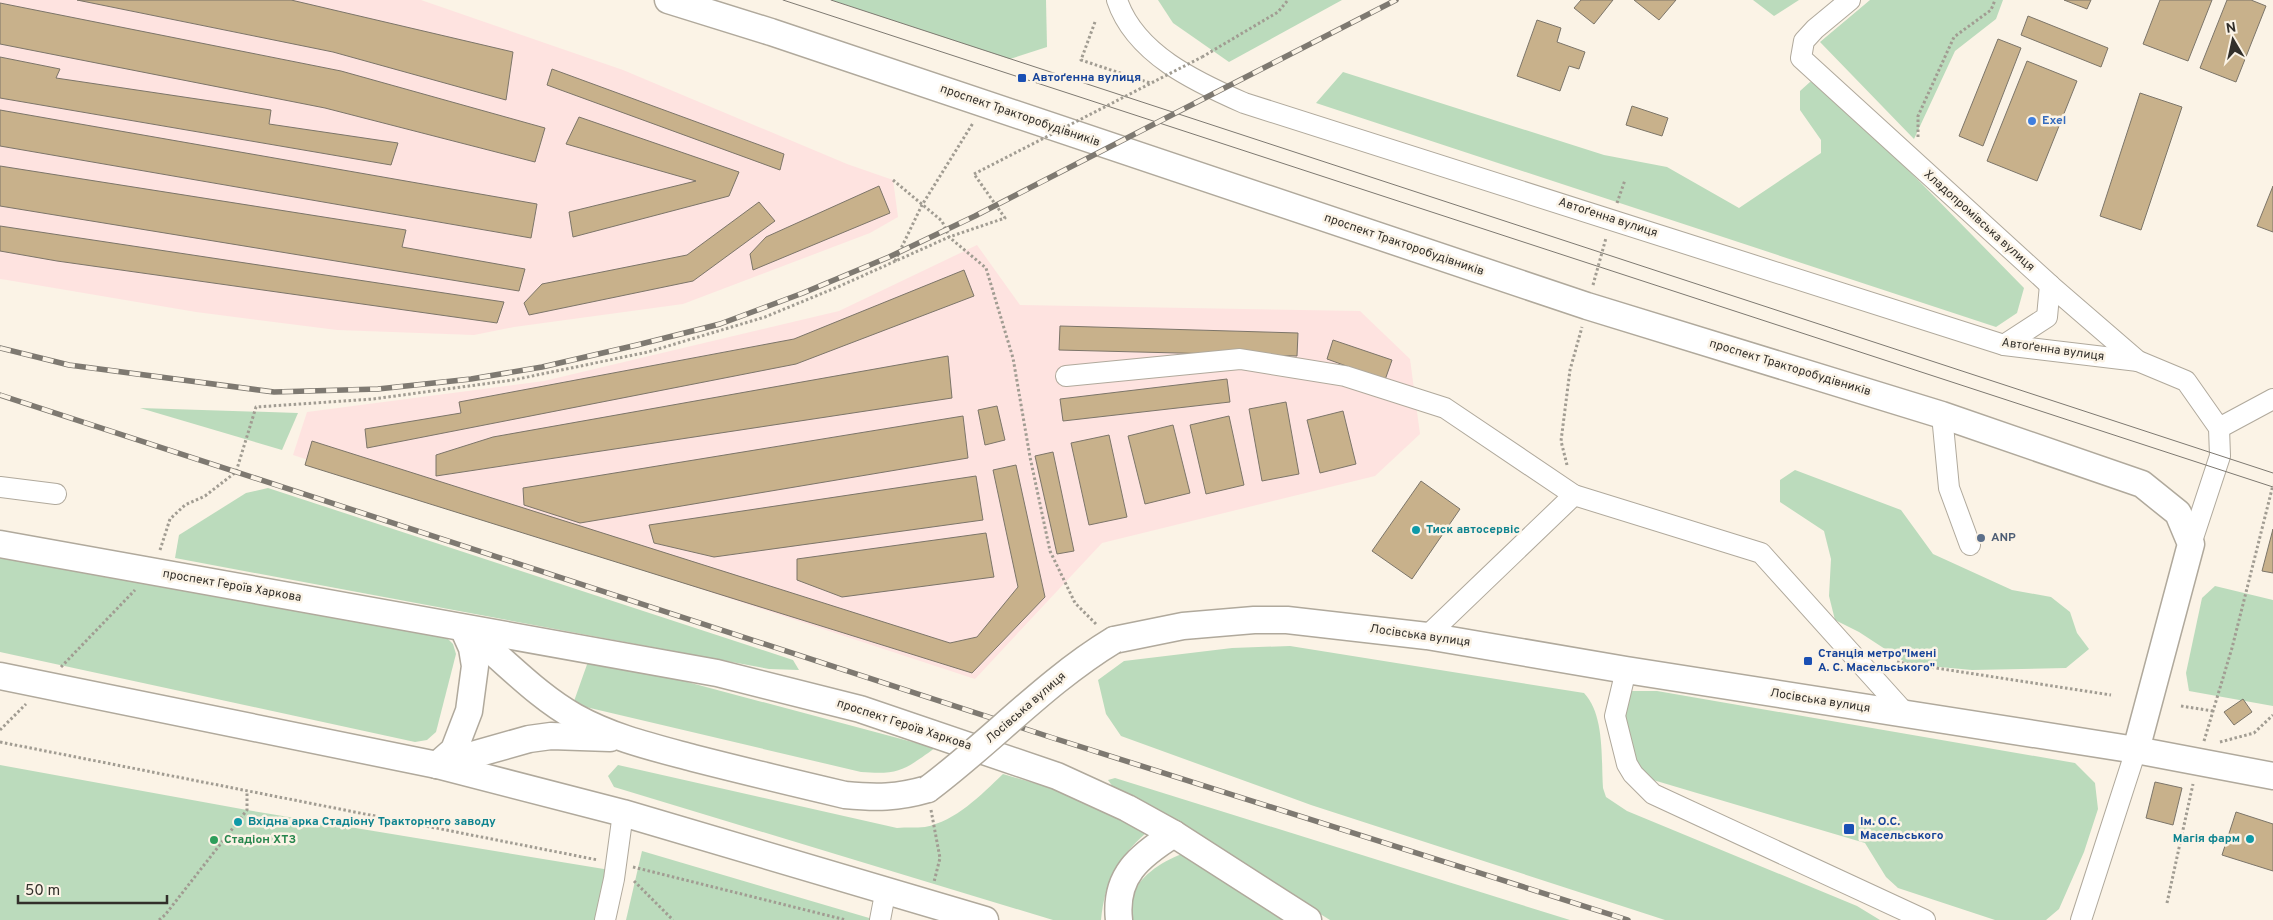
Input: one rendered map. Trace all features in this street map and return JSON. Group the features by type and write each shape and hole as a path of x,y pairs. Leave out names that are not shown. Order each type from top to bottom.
{"main road":[{"name":"проспект Тракторобудівників","path":"668,0 1587,306 1942,415 2142,484 2178,513 2191,544"},
{"name":"проспект Героїв Харкова","path":"0,544 717,674 860,709 1056,776 1127,808 1174,834 1308,920"},
{"path":"2136,750 2191,544"},
{"name":"Лосівська вулиця","path":"620,738 845,795 879,799 904,796 928,789 953,771 1083,659 1114,640 1183,626 1254,620 1287,620 1426,636 1626,670 2136,750 2273,776"},
{"path":"463,628 492,650 529,685 555,704 576,717 620,738"},
{"path":"437,765 454,750 469,711 475,666 472,648 463,628"},
{"path":"0,676 437,765 623,813 886,889 985,920"},
{"path":"437,765 529,738 551,736 620,738"},
{"path":"1119,920 1117,905 1121,886 1129,870 1150,849 1174,834"}],"street":[{"name":"Автоґенна вулиця","path":"1117,0 1128,24 1138,36 1163,58 1193,78 1244,103 2004,345 2138,361"},
{"name":"Хладопромівська вулиця","path":"1850,0 1815,28 1804,41 1801,58 2050,285 2138,361 2186,381 2219,428"},
{"path":"2004,345 2047,317 2050,285"},
{"path":"1066,376 1240,359 1345,376 1445,408 1574,495 1761,553 1906,714"},
{"path":"2191,544 2220,456 2219,428 2273,399"},
{"path":"1942,415 1949,488 1970,545"},
{"path":"0,486 56,494"},
{"path":"1426,636 1574,495"},
{"path":"1626,670 1615,716 1626,764 1653,794 1925,920"},
{"path":"2081,920 2136,750"},
{"path":"605,920 623,813"},
{"path":"880,920 886,889"}],"path":[{"path":"0,730 154,572 170,519 185,505 205,496 236,472 256,407 372,399 513,380 648,352 765,318 949,237 1005,218 974,174 1202,57 1278,12 1288,0"},
{"path":"1918,166 1918,116 1954,37 1991,10 1995,0"},
{"path":"1095,22 1081,60 1150,84"},
{"path":"894,262 922,205 983,104"},
{"path":"893,180 942,221 949,237 986,268 1013,358 1030,457 1050,551 1075,603 1114,640"},
{"path":"1574,495 1561,441 1570,370 1612,219"},
{"path":"2273,485 2232,648 2202,747 2254,733 2273,715"},
{"path":"1897,662 2111,695"},
{"path":"2181,706 2213,711"},
{"path":"0,742 616,863 846,920"},
{"path":"2167,903 2195,775"},
{"path":"928,789 940,858"},
{"path":"159,920 165,915 247,810 246,791"},
{"path":"616,863 673,920"}],"shaded area":[{"path":"0,0 421,0 623,70 847,164 893,180 898,217 870,233 683,304 514,327 474,335 337,330 196,312 0,279"},
{"path":"977,245 1020,305 1360,311 1410,359 1420,434 1375,476 1102,543 975,679 293,455 307,412 544,381 839,311"}],"green space":[{"path":"831,0 1046,0 1047,47 1010,59"},
{"path":"1158,0 1342,0 1229,62 1173,23"},
{"path":"1753,0 1799,0 1774,16"},
{"path":"1870,0 2003,0 1996,19 1955,51 1914,139 1820,42"},
{"path":"1343,72 1604,155 1667,167 1739,208 1821,153 1821,140 1800,110 1800,91 1810,82 1824,84 2024,288 2017,313 1996,327 1316,103"},
{"path":"140,408 298,413 282,450"},
{"path":"1795,470 1901,510 1933,554 2012,590 2051,597 2070,612 2077,633 2089,649 2066,668 1972,670 1908,664 1859,632 1835,620 1829,596 1831,559 1824,531 1780,502 1780,480"},
{"path":"268,488 793,660 799,670 769,669 175,558 179,535 246,493"},
{"path":"0,554 443,634 453,644 456,654 436,732 427,740 415,742 0,652"},
{"path":"2215,586 2273,600 2273,706 2189,691 2186,673 2202,598"},
{"path":"1290,646 1584,693 1591,702 1599,725 1603,788 1606,797 1627,811 1857,906 1880,920 1665,920 1311,805 1121,736 1106,714 1098,680 1124,661 1232,648"},
{"path":"590,656 935,748 908,766 893,772 861,772 573,704"},
{"path":"1621,691 1657,691 2075,763 2095,783 2098,809 2084,852 2059,909 2046,920 1995,920 1898,888 1886,877 1865,843 1633,774"},
{"name":"Стадіон ХТЗ","path":"0,765 247,810 610,870 600,920 0,920"},
{"path":"618,765 897,828 925,827 947,819 967,806 1003,774 1051,788 1101,807 1146,833 1127,852 1114,872 1109,882 1101,920 1053,920 614,787 608,776"},
{"path":"1115,778 1570,920 1330,920 1113,787 1108,780"},
{"path":"642,851 876,920 626,920"},
{"path":"1182,854 1287,920 1131,920 1130,902 1144,877 1166,861"}],"building":[{"path":"77,0 291,0 513,52 506,100 333,52"},
{"path":"1581,0 1613,0 1594,24 1574,8"},
{"path":"1634,0 1676,0 1659,20"},
{"path":"2064,0 2091,0 2087,9"},
{"path":"2160,0 2212,0 2188,61 2143,44"},
{"path":"2227,0 2251,0 2266,6 2236,82 2200,68"},
{"path":"0,3 341,71 545,128 535,162 325,108 0,44"},
{"path":"2028,16 2108,48 2101,67 2021,35"},
{"path":"1537,20 1561,28 1557,42 1585,52 1579,69 1569,66 1560,91 1517,76"},
{"path":"1998,39 2021,48 1983,146 1959,136"},
{"path":"0,57 60,69 56,78 271,110 269,124 398,143 391,165 0,98"},
{"name":"Exel","path":"2027,61 2077,81 2037,181 1987,161"},
{"path":"552,69 784,154 780,170 547,85"},
{"path":"2140,93 2182,107 2141,230 2100,216"},
{"path":"1632,106 1668,118 1662,136 1626,125"},
{"path":"0,110 537,204 531,238 0,146"},
{"path":"579,117 739,172 729,196 573,237 569,212 696,181 566,144"},
{"path":"0,166 406,230 402,247 525,269 519,291 0,206"},
{"path":"879,186 890,213 753,270 750,254 766,237"},
{"path":"2273,186 2273,232 2257,226"},
{"path":"759,202 775,221 693,281 529,315 524,303 542,284 687,255"},
{"path":"0,226 504,302 497,323 57,261 0,251"},
{"path":"964,270 974,296 796,364 367,448 365,429 461,413 459,402 794,339"},
{"path":"1060,326 1298,333 1297,356 1059,350"},
{"path":"1333,340 1392,360 1385,380 1327,359"},
{"path":"948,356 952,398 436,476 436,455 493,437"},
{"path":"1227,379 1230,402 1063,421 1060,399"},
{"path":"1286,402 1299,474 1262,481 1249,409"},
{"path":"997,406 1005,440 985,445 978,410"},
{"path":"1343,411 1356,464 1320,473 1307,420"},
{"path":"963,416 968,458 580,523 524,505 523,488"},
{"path":"1229,416 1244,485 1206,494 1190,425"},
{"path":"1173,425 1190,493 1145,504 1128,436"},
{"path":"1109,435 1127,517 1089,525 1071,443"},
{"path":"312,441 950,643 977,637 1018,587 993,470 1016,465 1045,597 972,673 305,465"},
{"path":"1053,452 1074,551 1057,554 1035,456"},
{"path":"976,476 983,520 714,557 654,543 649,525"},
{"name":"Тиск автосервіс","path":"1421,481 1460,509 1412,579 1372,551"},
{"path":"2273,529 2273,573 2262,571"},
{"path":"986,533 994,577 842,597 797,580 797,559"},
{"path":"2243,699 2252,712 2234,725 2224,712"},
{"path":"2155,782 2182,788 2173,825 2146,818"},
{"name":"Магія фарм","path":"2236,812 2273,824 2273,871 2222,855"}],"tram line":[{"path":"783,0 2273,487"},
{"path":"831,0 2273,473"}],"railway":[{"path":"0,348 69,365 274,392 378,389 471,379 542,367 637,345 720,324 803,293 889,257 975,216 1396,0"},
{"path":"0,395 1050,737 1628,920"}],"place":[{"name":"Автоґенна вулиця","path":"1022,78"},
{"name":"Exel","path":"2032,121"},
{"name":"Тиск автосервіс","path":"1416,530"},
{"name":"ANP","path":"1981,538"},
{"name":"Станція метро\"Імені А. С. Масельського\"","path":"1808,661"},
{"name":"Вхідна арка Стадіону Тракторного заводу","path":"238,822"},
{"name":"Ім. О.С. Масельського","path":"1849,829"},
{"name":"Магія фарм","path":"2250,839"},
{"name":"Стадіон ХТЗ","path":"214,840"}]}
